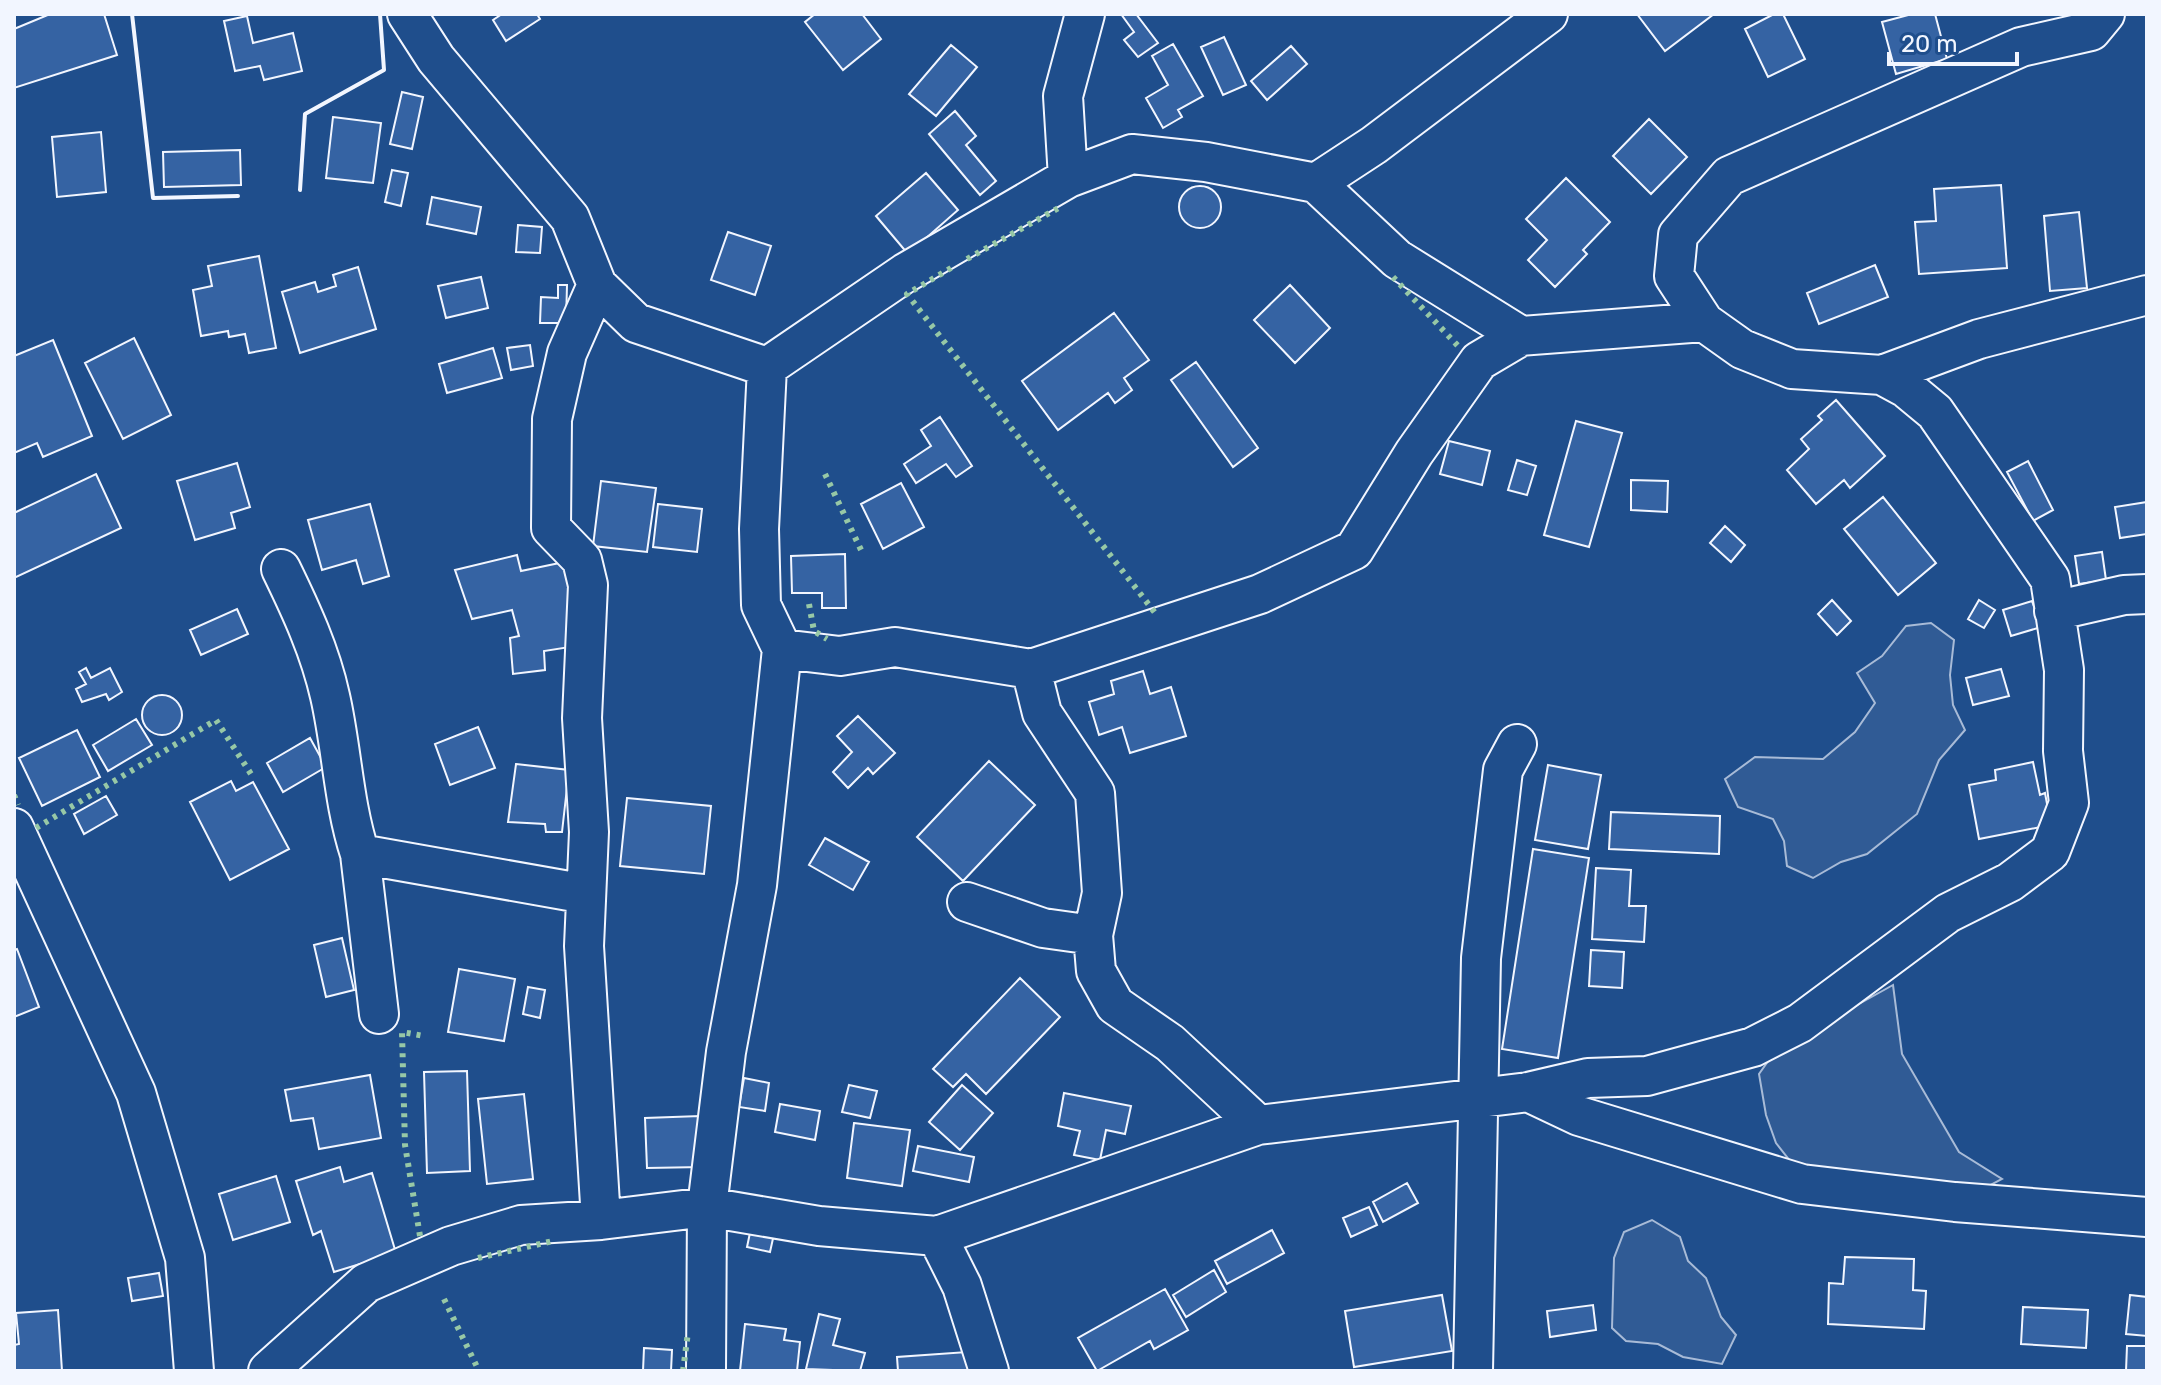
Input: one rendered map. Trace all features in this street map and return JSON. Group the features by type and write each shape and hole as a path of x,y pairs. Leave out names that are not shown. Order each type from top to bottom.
{"street":[{"path":"407,14 436,59 570,218 597,285 636,323 767,367"},
{"path":"1068,178 1063,96 1085,14"},
{"path":"1316,183 1374,145 1548,14"},
{"path":"2105,14 2091,31 2021,47 1729,176 1678,235 1674,276 1704,322 1742,349 1792,369 1882,375 1979,339 2147,295"},
{"path":"767,367 905,273 1068,178 1132,154 1206,162 1316,183 1397,259 1521,336"},
{"path":"597,285 567,353 552,419 551,528 582,560 588,585 582,718 589,832 584,946 601,1220"},
{"path":"782,649 840,656 895,647 1031,669 1260,594 1354,550 1414,453 1479,361 1521,336 1704,322"},
{"path":"706,1371 707,1207 726,1052 757,885 782,649 761,605 759,529 767,367"},
{"path":"268,1371 366,1283 451,1246 521,1225 601,1220 707,1207 819,1226 937,1236 1258,1125 1528,1092 1588,1078 1647,1076 1753,1047 1800,1023 1948,913 2010,882 2050,852 2069,803 2063,751 2064,670 2050,579 1935,412 1882,375"},
{"path":"281,569 311,632 330,696 351,826 360,854 379,1014"},
{"path":"2054,611 2124,595 2147,594"},
{"path":"1031,669 1042,713 1095,793 1102,893 1093,935 1096,971 1115,1005 1170,1043 1258,1125"},
{"path":"1473,1371 1481,958 1503,770 1517,744"},
{"path":"14,828 136,1093 185,1258 194,1371"},
{"path":"360,854 586,894"},
{"path":"967,902 1043,928 1093,935"},
{"path":"1528,1092 1579,1116 1802,1184 1955,1202 2147,1217"},
{"path":"937,1236 962,1286 989,1371"}],"shaded area":[{"path":"1931,623 1954,640 1950,675 1953,705 1965,730 1939,760 1917,814 1867,854 1841,862 1813,878 1787,866 1784,841 1773,819 1738,807 1725,779 1755,757 1823,759 1855,732 1875,703 1857,673 1882,656 1906,626"},
{"path":"1893,985 1902,1054 1959,1152 2002,1179 1985,1188 1818,1169 1791,1162 1776,1143 1766,1115 1759,1074 1776,1050"},
{"path":"1652,1220 1680,1237 1688,1261 1706,1278 1721,1317 1736,1335 1722,1364 1683,1357 1658,1344 1626,1341 1612,1328 1614,1258 1624,1232"}],"building":[{"path":"50,14 104,14 117,55 14,88 14,29"},
{"path":"502,14 537,14 540,19 506,41 493,20"},
{"path":"815,14 862,14 881,39 843,70 805,22"},
{"path":"1121,14 1136,14 1158,43 1138,57 1124,40 1134,32"},
{"path":"1637,14 1714,14 1665,51"},
{"path":"1774,14 1783,14 1805,59 1768,77 1745,29"},
{"path":"1912,14 1935,14 1947,59 1896,74 1882,22"},
{"path":"247,16 253,43 293,33 302,71 264,80 260,66 235,71 224,21"},
{"path":"1224,37 1246,85 1223,95 1201,47"},
{"path":"1173,44 1203,96 1178,110 1182,117 1163,128 1146,98 1168,85 1152,56"},
{"path":"951,45 977,67 936,116 909,94"},
{"path":"1291,46 1307,64 1267,100 1251,81"},
{"path":"402,92 423,97 412,149 390,144"},
{"path":"955,111 976,136 966,145 996,181 980,195 929,134"},
{"path":"333,117 381,123 373,183 326,178"},
{"path":"1649,119 1687,157 1651,194 1613,156"},
{"path":"101,132 106,192 57,197 52,137"},
{"path":"240,150 241,185 164,187 163,152"},
{"path":"392,170 408,173 401,206 385,202"},
{"path":"926,173 958,210 908,254 876,216"},
{"path":"1566,178 1610,222 1583,250 1587,254 1555,287 1528,260 1547,240 1526,219"},
{"path":"2001,185 2007,268 1919,274 1915,222 1936,221 1934,189"},
{"path":"1200,186 1215,192 1221,207 1215,222 1200,228 1185,222 1179,207 1185,192"},
{"path":"432,197 481,207 476,234 427,224"},
{"path":"2079,212 2087,288 2050,291 2044,216"},
{"path":"518,225 542,227 540,253 516,252"},
{"path":"728,232 771,246 755,295 711,280"},
{"path":"259,256 276,348 249,353 245,334 229,337 228,331 201,336 193,290 212,286 208,266"},
{"path":"1875,265 1888,297 1819,324 1807,293"},
{"path":"358,267 376,329 300,353 282,292 315,282 318,292 336,286 333,275"},
{"path":"481,277 488,308 446,318 438,286"},
{"path":"558,285 567,285 566,323 540,323 541,297 558,298"},
{"path":"1290,285 1330,328 1295,363 1254,320"},
{"path":"1114,313 1149,360 1124,378 1132,390 1115,403 1108,393 1058,430 1022,381"},
{"path":"134,338 171,415 123,439 85,363"},
{"path":"53,340 92,436 43,457 37,443 14,453 14,356"},
{"path":"530,345 533,366 511,370 507,348"},
{"path":"493,348 502,378 447,393 439,364"},
{"path":"1196,362 1258,448 1233,467 1171,380"},
{"path":"1836,400 1885,456 1850,488 1844,480 1816,504 1787,470 1809,449 1801,439 1822,420 1818,416"},
{"path":"940,417 972,466 956,477 946,464 916,483 904,464 931,446 921,430"},
{"path":"1576,421 1622,433 1589,547 1544,535"},
{"path":"1449,441 1490,451 1482,485 1440,474"},
{"path":"1517,460 1536,466 1527,495 1508,490"},
{"path":"2028,461 2053,510 2033,521 2007,472"},
{"path":"237,463 250,507 231,513 235,528 195,540 177,481"},
{"path":"96,474 121,528 14,578 14,513"},
{"path":"1631,480 1668,481 1667,512 1631,510"},
{"path":"601,481 656,488 647,552 593,546"},
{"path":"901,483 924,527 883,549 861,504"},
{"path":"1883,497 1936,563 1898,595 1844,529"},
{"path":"2147,502 2147,534 2120,538 2115,507"},
{"path":"370,504 389,576 363,584 356,560 322,570 308,520"},
{"path":"658,504 702,509 697,552 653,547"},
{"path":"1725,526 1745,545 1731,562 1710,543"},
{"path":"2102,552 2106,580 2079,584 2075,556"},
{"path":"845,554 846,608 822,608 822,593 792,593 791,556"},
{"path":"517,555 521,571 569,561 570,647 544,651 545,670 513,674 510,638 519,636 512,610 472,619 455,570"},
{"path":"1832,600 1851,621 1837,635 1818,614"},
{"path":"1979,600 1995,610 1984,628 1968,619"},
{"path":"2032,601 2041,627 2011,636 2003,610"},
{"path":"237,609 248,634 201,655 190,630"},
{"path":"86,668 91,678 110,668 122,692 109,700 106,694 82,702 76,689 86,684 79,672"},
{"path":"2001,669 2009,696 1973,705 1966,678"},
{"path":"1143,671 1150,694 1171,687 1186,736 1130,753 1122,727 1099,735 1089,702 1114,694 1111,681"},
{"path":"162,695 176,701 182,715 176,729 162,735 148,729 142,715 148,701"},
{"path":"858,716 895,753 873,774 868,768 848,788 833,772 852,752 837,736"},
{"path":"136,719 152,745 108,771 93,745"},
{"path":"478,727 495,768 450,785 435,744"},
{"path":"77,730 100,777 42,806 19,758"},
{"path":"310,738 326,767 283,792 267,763"},
{"path":"989,761 1035,805 963,881 917,837"},
{"path":"2033,762 2040,795 2045,793 2051,825 1979,839 1969,785 1996,780 1995,770"},
{"path":"516,764 569,770 562,832 546,832 545,824 508,822"},
{"path":"1548,765 1601,775 1588,849 1535,840"},
{"path":"231,781 236,791 253,782 289,849 230,880 190,802"},
{"path":"106,796 117,815 84,834 74,814"},
{"path":"627,798 711,806 704,874 620,866"},
{"path":"1611,812 1720,816 1719,854 1609,849"},
{"path":"825,838 869,862 853,890 809,865"},
{"path":"1533,849 1589,858 1558,1058 1502,1049"},
{"path":"1596,868 1631,870 1629,906 1646,906 1644,942 1592,939"},
{"path":"342,938 354,990 326,997 314,945"},
{"path":"17,949 39,1007 14,1017 14,950"},
{"path":"1591,950 1624,952 1622,988 1589,986"},
{"path":"459,969 515,979 504,1041 448,1032"},
{"path":"1020,978 1060,1017 986,1094 966,1074 953,1087 933,1069"},
{"path":"528,987 545,990 540,1018 523,1014"},
{"path":"467,1071 470,1171 427,1173 424,1072"},
{"path":"370,1075 381,1138 319,1149 313,1118 291,1121 285,1090"},
{"path":"744,1078 769,1083 765,1111 739,1107"},
{"path":"849,1085 877,1091 870,1118 842,1112"},
{"path":"962,1085 993,1113 960,1150 929,1122"},
{"path":"1064,1093 1131,1106 1125,1134 1106,1130 1100,1160 1074,1155 1080,1131 1058,1126"},
{"path":"524,1094 533,1179 487,1184 478,1099"},
{"path":"780,1104 820,1111 815,1140 775,1132"},
{"path":"700,1116 702,1167 647,1168 645,1118"},
{"path":"854,1123 910,1130 902,1186 847,1178"},
{"path":"918,1146 974,1157 969,1182 913,1171"},
{"path":"340,1167 344,1182 372,1173 396,1253 334,1272 321,1231 313,1235 296,1181"},
{"path":"276,1176 290,1222 233,1240 219,1194"},
{"path":"1407,1183 1418,1203 1383,1222 1373,1202"},
{"path":"1369,1207 1377,1225 1351,1237 1343,1218"},
{"path":"751,1228 774,1234 770,1252 747,1247"},
{"path":"1272,1230 1284,1253 1227,1284 1215,1261"},
{"path":"1845,1257 1914,1259 1913,1290 1926,1291 1924,1329 1828,1324 1829,1283 1843,1284"},
{"path":"1214,1270 1226,1292 1186,1317 1173,1295"},
{"path":"159,1273 163,1296 132,1301 128,1278"},
{"path":"1165,1289 1188,1330 1154,1349 1150,1341 1097,1371 1078,1338"},
{"path":"1442,1295 1452,1351 1354,1367 1345,1311"},
{"path":"2130,1295 2147,1297 2147,1336 2126,1334"},
{"path":"1593,1305 1596,1330 1550,1337 1547,1311"},
{"path":"2023,1307 2088,1310 2086,1348 2021,1344"},
{"path":"58,1310 62,1371 14,1371 14,1345 19,1344 16,1313"},
{"path":"819,1314 840,1319 833,1345 865,1353 860,1371 806,1369"},
{"path":"745,1324 786,1329 784,1340 800,1342 797,1371 740,1371"},
{"path":"2127,1346 2147,1346 2147,1371 2126,1371"},
{"path":"644,1348 672,1350 671,1371 643,1371"},
{"path":"967,1352 969,1371 898,1371 897,1357"}],"hedge":[{"path":"967,259 1062,206"},
{"path":"951,268 907,294 1156,614"},
{"path":"1393,277 1459,347"},
{"path":"825,474 862,552"},
{"path":"809,604 814,631 827,639"},
{"path":"36,828 216,720 251,774"},
{"path":"14,795 18,805"},
{"path":"420,1236 405,1145 402,1032 424,1036"},
{"path":"478,1258 553,1241"},
{"path":"444,1299 479,1371"},
{"path":"683,1371 688,1332"}],"wall":[{"path":"132,14 153,198 238,196"},
{"path":"300,190 305,114 384,70 380,14"}]}
